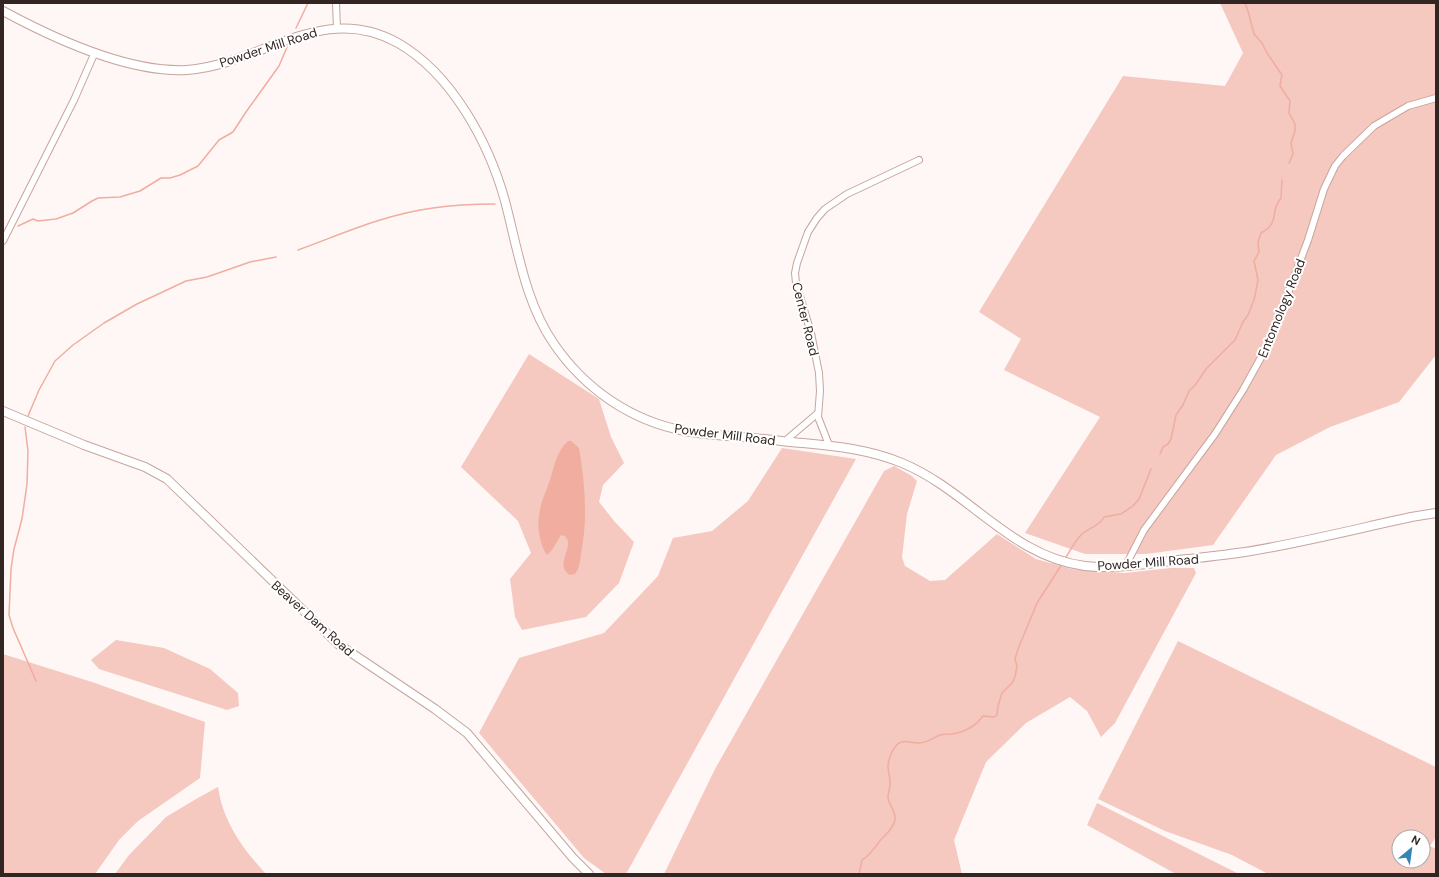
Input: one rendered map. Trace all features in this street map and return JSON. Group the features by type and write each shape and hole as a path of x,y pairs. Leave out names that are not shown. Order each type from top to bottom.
{"main road":[{"name":"Powder Mill Road","path":"3,11 50,35 123,62 174,70 211,66 241,57 306,33 320,30 360,29 391,39 405,47 430,67 464,109 481,138 496,170 527,288 537,315 554,343 578,373 593,387 614,403 634,415 656,424 703,434 829,445 852,449 902,463 942,484 993,525 1017,541 1041,553 1068,563 1094,566 1126,565 1246,552 1436,513"},
{"name":"Beaver Dam Road","path":"3,411 84,445 145,467 166,478 338,644 435,709 467,733 573,858 589,874"}],"street":[{"path":"336,3 337,29"},
{"path":"3,241 74,100 95,52"},
{"name":"Entomology Road","path":"1126,565 1144,530 1215,434 1243,390 1264,352 1274,330 1308,240 1324,189 1335,166 1343,156 1374,126 1408,106 1436,98"},
{"name":"Center Road","path":"829,445 818,413 820,391 817,359 796,283 795,273 804,242 812,225 825,209 847,194 920,160"},
{"path":"785,441 818,413"}],"shaded area":[{"path":"1220,3 1436,3 1436,355 1399,402 1330,427 1276,455 1213,545 1146,554 1085,554 1025,533 1100,417 1004,370 1021,339 979,312 1123,76 1225,86 1243,53"},
{"path":"529,354 599,399 611,437 624,463 603,485 599,502 634,542 619,583 586,617 522,630 515,617 510,579 531,553 518,521 461,467"},
{"path":"568,441 571,441 579,448 585,501 580,564 575,574 570,575 564,568 563,564 568,546 567,539 565,536 561,535 552,550 547,555 541,542 538,525 540,507 556,460 564,445"},
{"path":"782,448 856,459 626,874 606,874 584,858 479,733 519,658 604,633 658,576 673,538 712,531 748,501"},
{"path":"894,466 912,476 917,481 907,514 902,557 905,566 930,581 945,580 997,534 1036,559 1071,569 1125,573 1171,568 1194,568 1196,573 1115,723 1101,737 1087,711 1070,697 1026,723 986,762 954,840 962,874 664,874 715,769 884,471"},
{"path":"116,640 164,648 210,669 238,693 239,706 227,710 99,669 91,660"},
{"path":"1178,641 1436,767 1436,837 1431,844 1431,829 1391,829 1391,869 1431,869 1431,846 1436,849 1436,874 1268,874 1232,855 1165,831 1098,799"},
{"path":"3,654 92,682 205,722 200,778 138,821 119,840 95,874 3,874"},
{"path":"218,787 224,812 235,834 242,845 266,874 115,874 129,855 166,817"},
{"path":"1097,803 1239,874 1176,874 1087,825"}],"waterway":[{"path":"296,28 308,3"},
{"path":"1245,3 1254,34 1262,43 1282,75 1280,86 1290,101 1289,113 1295,124 1295,131 1291,143 1293,154 1289,163"},
{"path":"18,226 33,219 38,221 56,219 73,213 98,198 120,197 140,191 161,178 170,178 180,175 198,166 219,140 233,132 279,66 287,47"},
{"path":"1160,454 1163,447 1168,444 1171,439 1176,415 1183,405 1189,391 1196,384 1206,369 1235,340 1243,322 1248,315 1254,300 1258,280 1254,261 1259,252 1258,242 1261,233 1267,229 1273,221 1276,208 1281,198 1282,180"},
{"path":"298,250 364,225 398,215 448,206 495,204"},
{"path":"28,416 39,390 55,361 73,345 104,323 137,304 186,281 207,277 250,262 276,257"},
{"path":"25,427 28,451 27,484 22,519 14,549 11,569 9,615 13,628 36,681"},
{"path":"1065,559 1084,532 1097,525 1104,517 1121,514 1133,506 1139,499 1151,469"},
{"path":"859,874 862,860 869,854 894,824 895,814 888,800 890,783 888,765 894,749 901,742 920,743 940,735 961,732 973,726 983,716 994,717 997,715 1002,693 1012,683 1015,677 1017,666 1015,659 1037,603 1062,564"}]}
